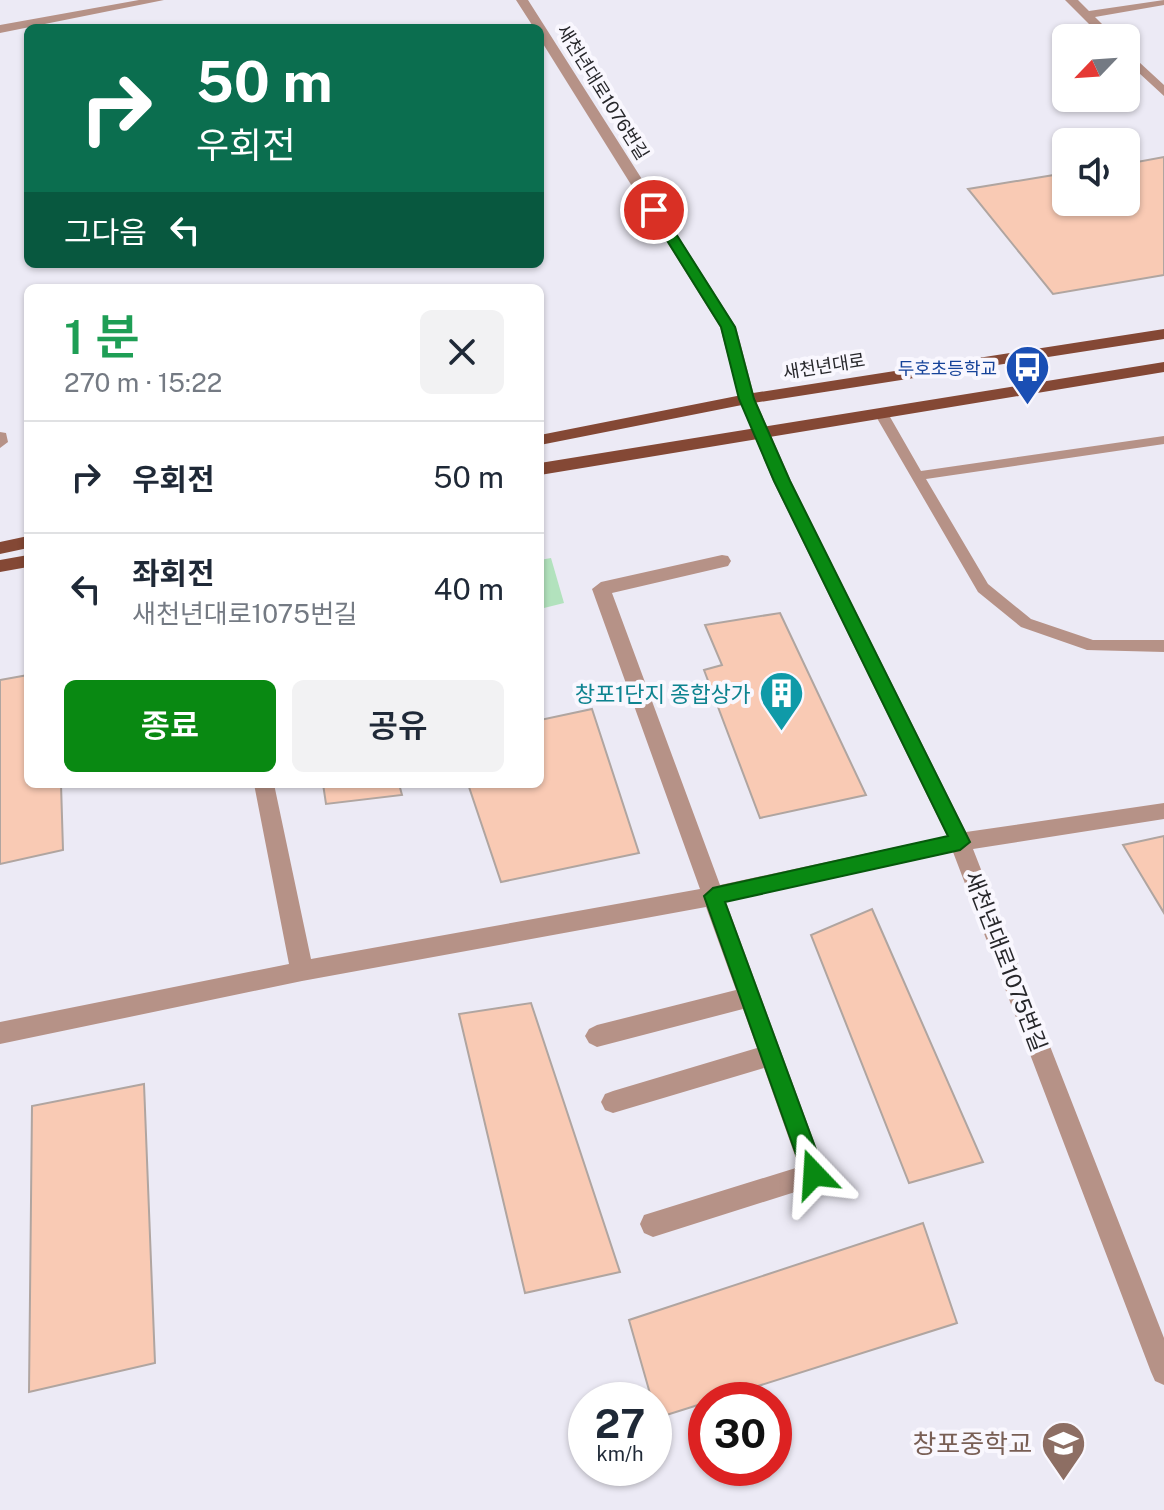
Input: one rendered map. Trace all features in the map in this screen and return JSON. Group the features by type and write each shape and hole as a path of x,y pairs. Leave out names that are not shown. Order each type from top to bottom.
{"main road":[{"name":"새천년대로","path":"544,439 747,399 1164,334"},
{"path":"544,468 1164,367"},
{"path":"0,548 24,543"},
{"path":"0,566 24,562"}],"street":[{"path":"27,24 158,0"},
{"name":"새천년대로1076번길","path":"522,0 537,24"},
{"path":"1071,0 1096,24"},
{"path":"1087,15 1164,1"},
{"path":"0,29 24,25"},
{"name":"새천년대로1076번길","path":"544,34 728,327 747,399 760,432"},
{"path":"1140,68 1164,92"},
{"name":"새천년대로1075번길","path":"760,432 960,842 1164,1372"},
{"path":"653,1224 814,1174 601,589 722,561"},
{"path":"265,788 302,971"},
{"path":"0,1033 302,971 713,896 960,842 1164,811"},
{"path":"597,1036 750,997"},
{"path":"613,1102 771,1055"}],"lane":[{"path":"881,413 983,588 1026,623 1092,646 1164,646"},
{"path":"917,476 1164,440"}],"green space":[{"path":"551,558 564,603 544,608 544,559"}],"building":[{"path":"1164,157 1164,275 1053,294 968,189 1052,175 1052,216 1140,216 1140,161"},
{"name":"창포1단지 종합상가","path":"780,613 866,795 760,818 704,670 722,665 705,625"},
{"path":"24,676 24,788 61,788 63,850 0,864 0,680"},
{"path":"592,709 639,853 501,882 469,788 544,788 544,719"},
{"path":"324,788 400,788 402,795 326,804"},
{"path":"1164,836 1164,913 1123,845"},
{"path":"872,909 983,1162 909,1183 811,935"},
{"path":"531,1003 620,1272 525,1293 459,1014"},
{"path":"144,1084 155,1363 29,1392 32,1106"},
{"path":"923,1223 957,1323 771,1382 688,1382 688,1408 672,1413 672,1382 647,1382 629,1320"}],"place":[{"name":"두호초등학교","path":"1028,407"},
{"name":"창포1단지 종합상가","path":"782,733"},
{"name":"창포중학교","path":"1063,1482"}],"route":[{"path":"654,210 728,327 747,399 782,481 960,842 713,896 814,1174"}]}
